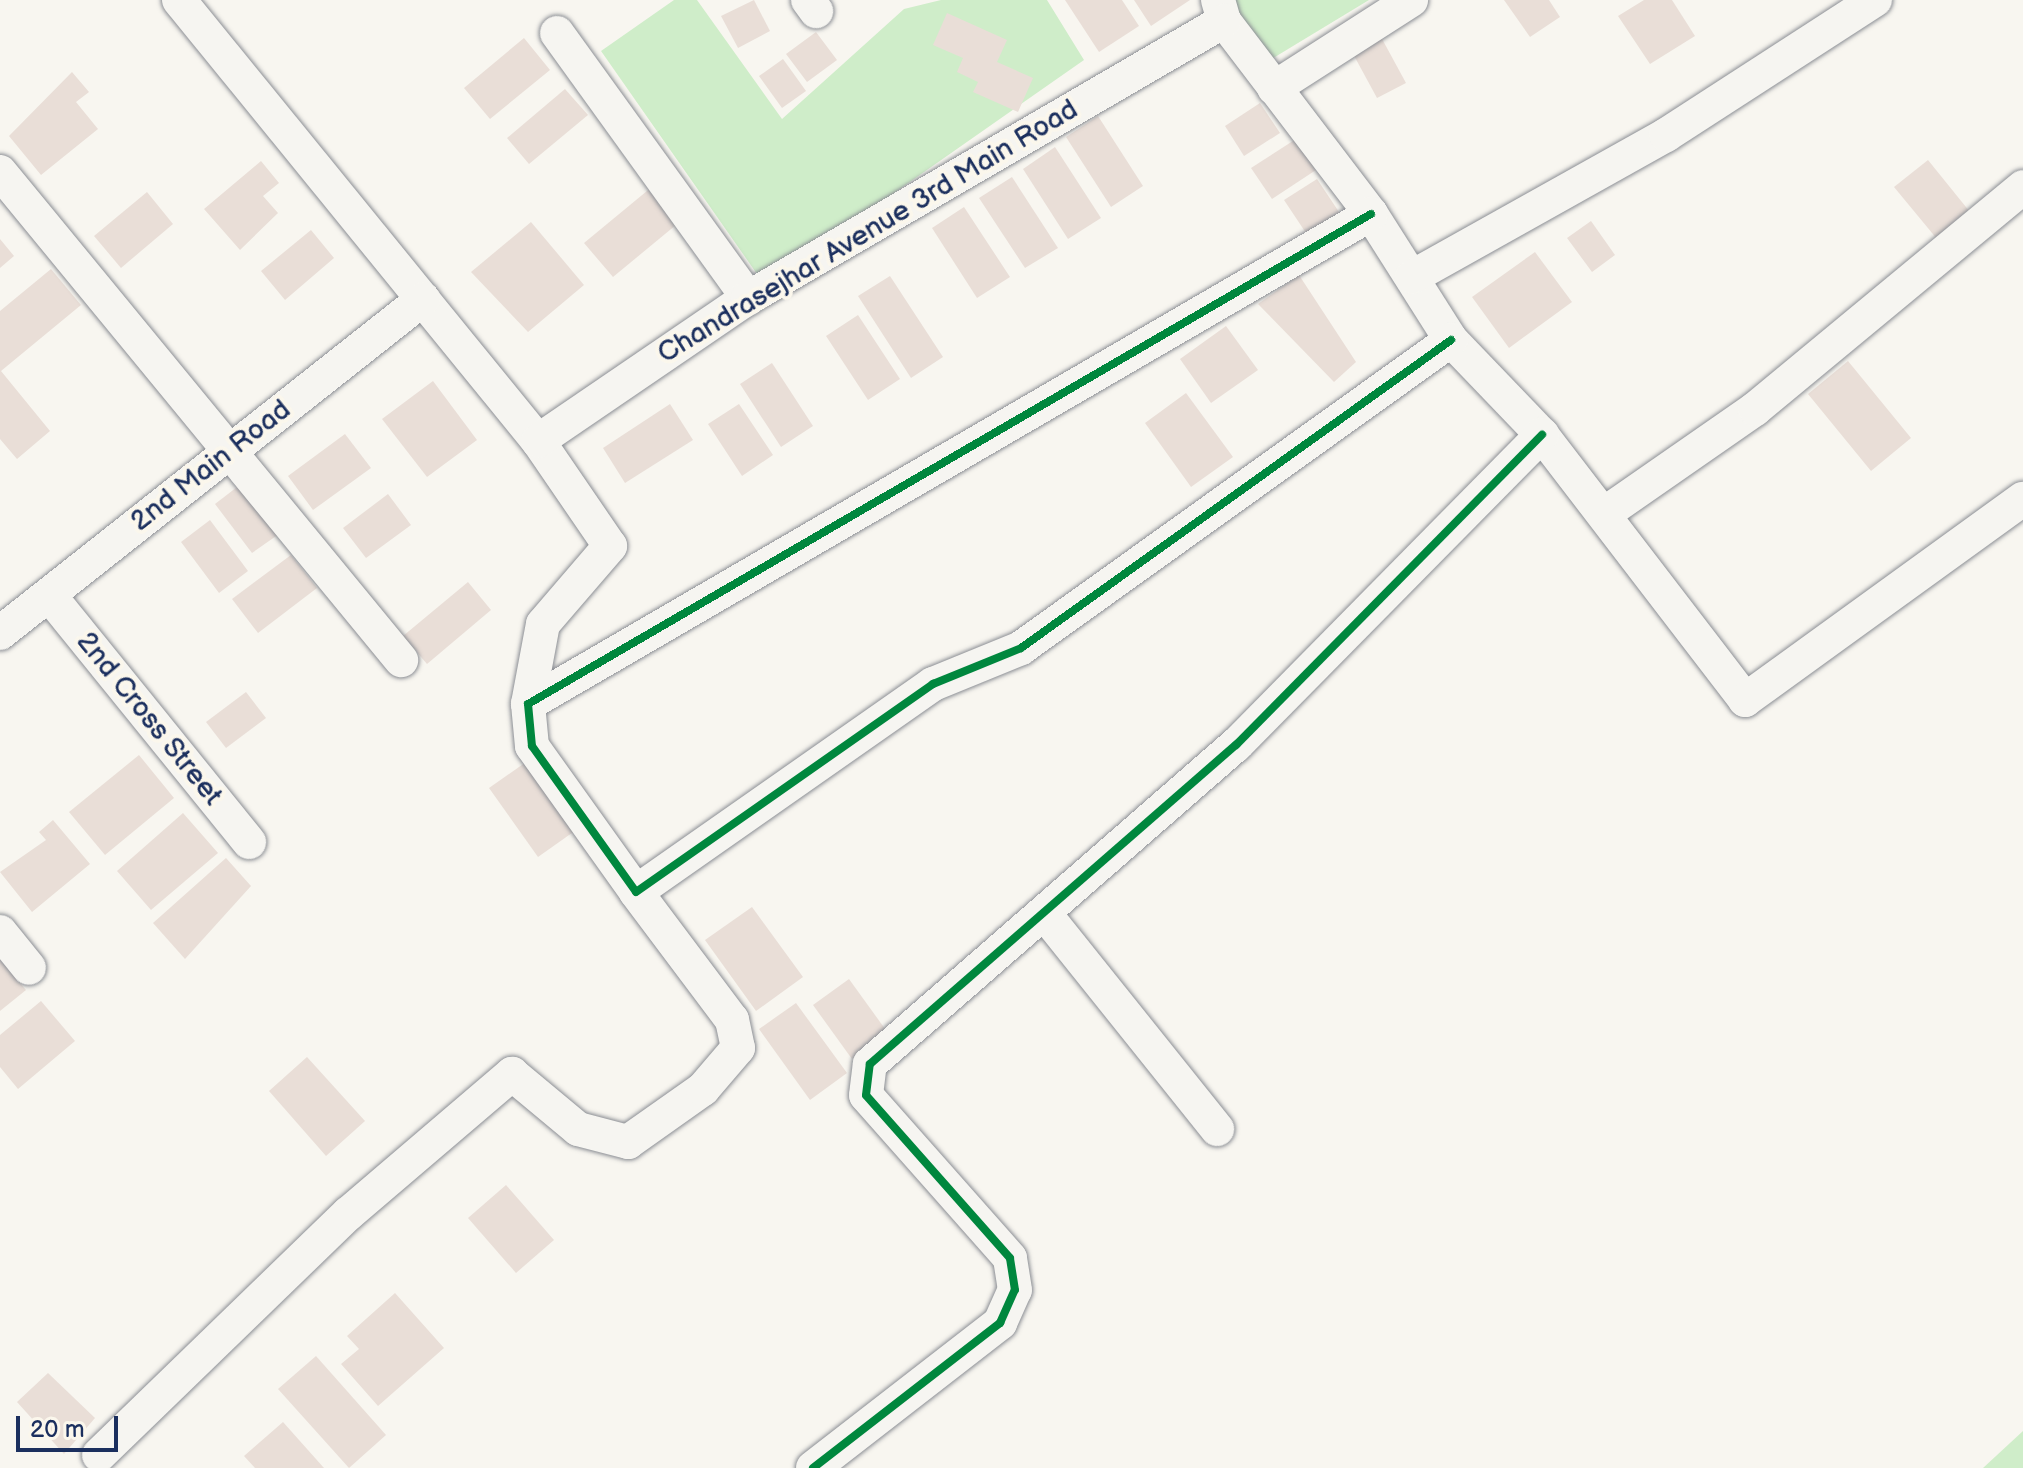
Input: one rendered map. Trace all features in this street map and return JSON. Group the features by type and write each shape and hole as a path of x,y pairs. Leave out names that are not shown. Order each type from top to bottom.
{"street":[{"path":"99,1455 348,1214 512,1074 578,1129 614,1141 628,1142 703,1089 738,1048 732,1020 532,746 528,704 543,624 610,546 538,441 179,0"},
{"path":"1274,88 1411,0"},
{"path":"1412,277 1666,135 1875,0"},
{"path":"1221,10 1274,88 1371,214 1451,340 1542,435 1745,700 2023,499"},
{"name":"Chandrasejhar Avenue 3rd Main Road","path":"538,441 748,298 1221,10"},
{"path":"557,33 748,298"},
{"path":"0,172 401,660"},
{"path":"1604,514 1755,409 2023,187"},
{"path":"528,704 1371,214"},
{"name":"2nd Main Road","path":"0,633 423,299"},
{"path":"636,892 933,684 1021,648 1451,340"},
{"path":"813,1468 1000,1323 1015,1290 1010,1258 866,1095 865,1078 870,1064 1236,745 1542,435"},
{"name":"2nd Cross Street","path":"49,595 249,842"},
{"path":"1044,913 1217,1129"},
{"path":"0,932 29,968"}],"green space":[{"path":"674,0 697,0 782,119 904,9 941,0 1047,0 1084,60 764,284 601,51"},
{"path":"1226,0 1369,0 1265,63"},
{"path":"2023,1431 2023,1468 1983,1468"}],"building":[{"path":"754,0 770,31 738,48 721,16"},
{"path":"1065,0 1122,0 1139,26 1099,52"},
{"path":"1134,0 1190,0 1151,26"},
{"path":"1504,0 1549,0 1560,17 1530,37"},
{"path":"1644,0 1672,0 1695,36 1650,64 1618,16"},
{"path":"947,13 1007,40 997,62 1033,78 1018,112 973,92 978,82 957,72 963,58 933,45"},
{"path":"816,32 837,60 807,82 786,54"},
{"path":"1381,37 1406,83 1377,98 1352,52"},
{"path":"524,38 550,70 490,119 464,88"},
{"path":"783,59 806,91 782,108 759,76"},
{"path":"72,72 89,92 76,102 98,129 41,175 9,136"},
{"path":"565,89 588,115 529,164 507,138"},
{"path":"1260,103 1280,133 1244,156 1225,126"},
{"path":"1098,116 1143,186 1111,207 1066,137"},
{"path":"1296,139 1316,170 1272,199 1251,168"},
{"path":"1055,147 1101,218 1068,239 1023,169"},
{"path":"1928,160 1970,212 1937,239 1894,187"},
{"path":"261,161 279,183 263,196 278,213 240,250 204,209"},
{"path":"1012,177 1058,248 1025,268 979,198"},
{"path":"1317,179 1341,215 1308,236 1284,200"},
{"path":"653,186 682,220 613,277 584,243"},
{"path":"147,192 173,224 121,268 94,236"},
{"path":"964,207 1010,277 977,298 932,228"},
{"path":"1591,221 1615,255 1592,272 1567,238"},
{"path":"531,222 584,285 528,332 471,272"},
{"path":"311,230 334,258 285,300 261,271"},
{"path":"0,239 14,256 0,268"},
{"path":"1535,252 1572,302 1509,348 1472,297"},
{"path":"51,269 81,305 1,371 50,431 17,459 0,439 0,311"},
{"path":"1299,275 1356,362 1334,382 1258,304"},
{"path":"890,276 943,357 911,378 858,296"},
{"path":"858,315 900,379 868,400 826,336"},
{"path":"1226,326 1258,370 1211,403 1180,359"},
{"path":"1848,361 1911,438 1871,471 1808,394"},
{"path":"772,363 813,426 781,447 740,384"},
{"path":"433,381 477,440 427,477 382,419"},
{"path":"1186,393 1233,457 1191,487 1145,423"},
{"path":"670,404 693,440 625,483 603,448"},
{"path":"739,404 773,455 742,476 708,424"},
{"path":"345,434 371,468 313,510 288,476"},
{"path":"241,484 279,534 252,553 215,504"},
{"path":"388,494 411,525 366,558 343,528"},
{"path":"210,520 248,571 219,593 181,542"},
{"path":"291,555 317,588 258,633 232,599"},
{"path":"468,582 491,610 427,664 403,636"},
{"path":"246,692 266,718 226,748 206,722"},
{"path":"139,755 174,798 105,855 69,812"},
{"path":"529,760 579,828 538,857 489,788"},
{"path":"183,813 218,853 151,910 117,871"},
{"path":"53,820 90,864 32,912 0,872 46,840 39,832"},
{"path":"226,858 251,886 185,959 153,923"},
{"path":"752,907 803,977 756,1011 705,940"},
{"path":"0,959 26,990 0,1011"},
{"path":"849,979 888,1033 852,1059 813,1005"},
{"path":"41,1001 75,1041 18,1089 0,1067 0,1035"},
{"path":"796,1003 847,1073 810,1100 759,1029"},
{"path":"307,1057 365,1121 326,1156 269,1091"},
{"path":"506,1185 554,1240 516,1273 468,1218"},
{"path":"395,1293 444,1348 378,1406 341,1364 359,1349 347,1336"},
{"path":"316,1356 386,1435 349,1468 278,1389"},
{"path":"48,1373 95,1418 64,1454 17,1402"},
{"path":"283,1422 324,1468 255,1468 244,1456"}],"cycle path":[{"path":"1371,214 528,704 532,746 636,892 933,684 1021,648 1451,340"},
{"path":"813,1468 1000,1323 1015,1290 1010,1258 866,1095 870,1064 1236,745 1542,435"}]}
